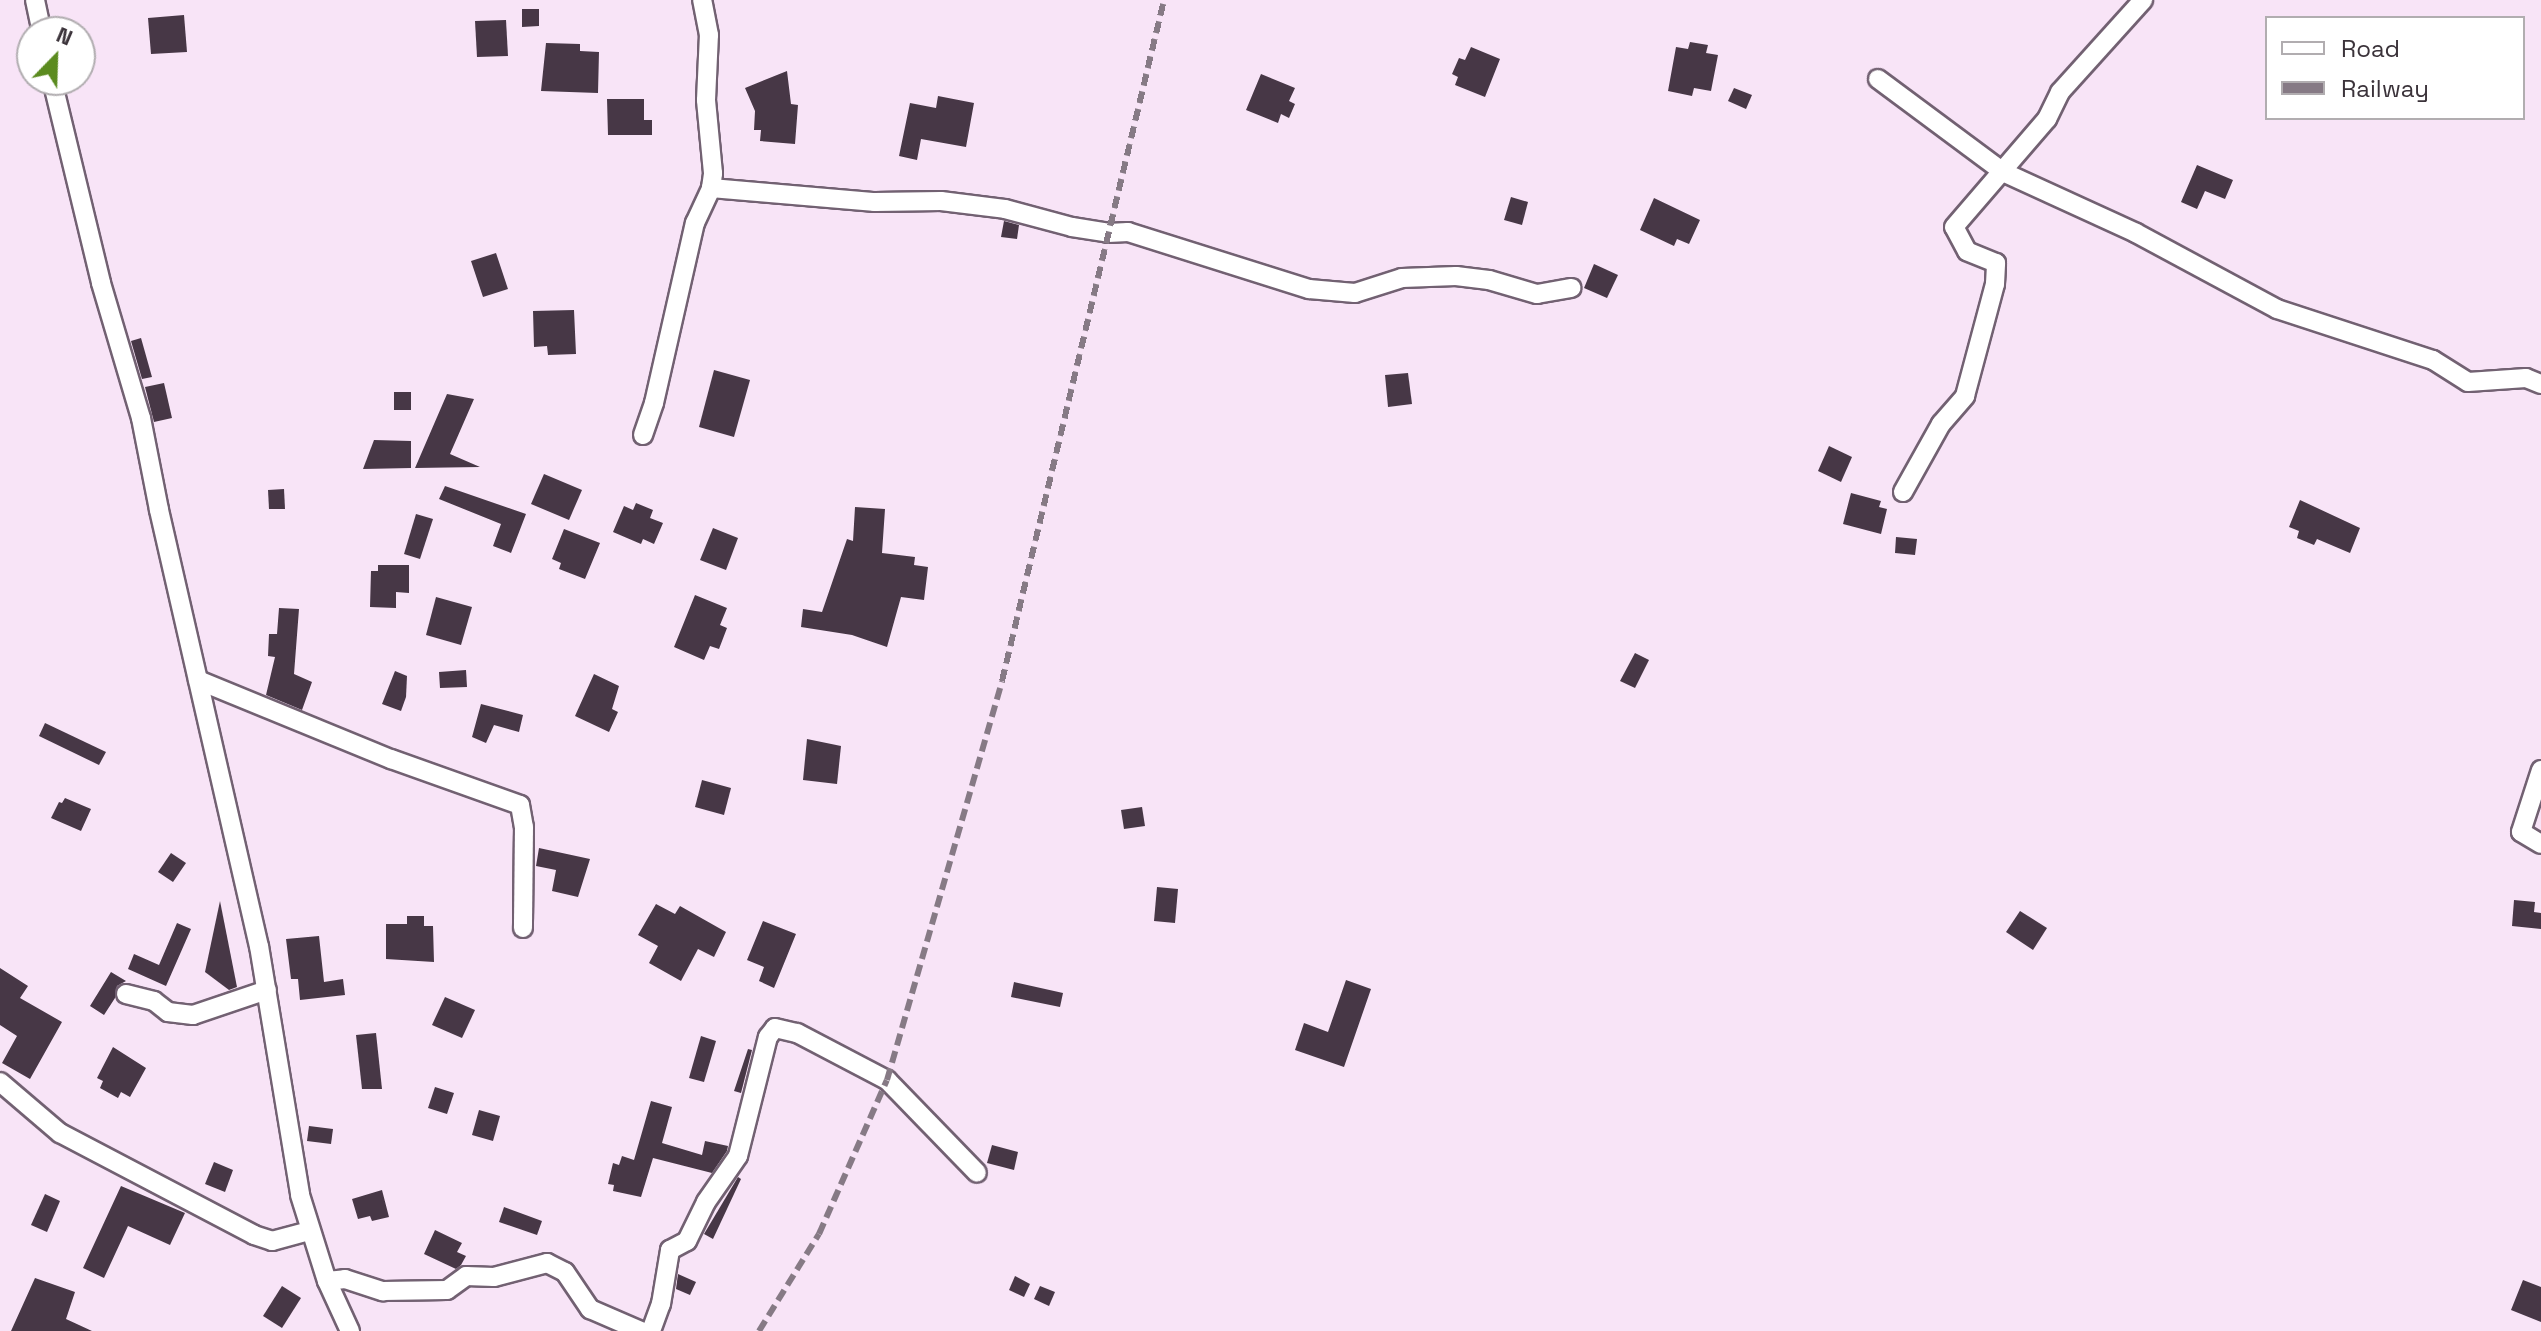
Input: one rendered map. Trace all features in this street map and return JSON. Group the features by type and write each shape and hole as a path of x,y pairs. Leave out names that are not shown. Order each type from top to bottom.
{"street":[{"path":"643,435 654,403 695,223 711,188 713,173 706,100 709,35 702,0"},
{"path":"1903,492 1941,424 1965,396 1995,284 1996,263 1967,251 1954,227 2047,119 2060,92 2143,0"},
{"path":"1878,79 2003,172 2136,233 2277,309 2433,360 2468,382 2526,378 2541,384"},
{"path":"56,96 101,283 141,418 267,990 300,1195 327,1281 350,1331"},
{"path":"711,188 875,202 941,201 1005,209 1072,227 1108,233 1128,232 1309,289 1355,293 1402,278 1456,276 1489,280 1537,294 1571,288"},
{"path":"198,680 391,759 520,805 524,827 523,928"},
{"path":"2541,770 2521,832 2541,844"},
{"path":"126,994 154,1001 168,1012 193,1015 267,990"},
{"path":"651,1331 661,1304 670,1250 687,1241 706,1202 738,1156 768,1037 775,1028 797,1033 887,1080 977,1173"},
{"path":"0,1082 60,1133 254,1235 272,1241 309,1231"},
{"path":"327,1281 345,1279 383,1291 447,1290 466,1276 494,1277 547,1263 565,1272 590,1309 641,1331"}],"building":[{"path":"522,9 539,9 539,26 522,27"},
{"path":"184,15 187,52 151,54 148,18"},
{"path":"506,20 508,56 477,57 475,21"},
{"path":"1690,42 1708,45 1706,53 1718,55 1711,91 1694,88 1692,96 1668,91 1676,47 1688,49"},
{"path":"546,43 580,44 580,51 599,52 598,93 541,91"},
{"path":"1471,47 1500,59 1485,97 1455,85 1458,77 1452,74 1459,58 1465,60"},
{"path":"787,71 791,104 798,105 795,144 760,141 761,130 754,130 755,111 745,88"},
{"path":"1261,74 1295,88 1289,101 1295,104 1289,118 1281,114 1278,123 1246,110"},
{"path":"1734,88 1752,95 1746,109 1728,101"},
{"path":"938,96 974,103 966,147 921,139 917,160 899,156 910,103 936,108"},
{"path":"607,99 644,99 644,120 652,120 652,135 608,135"},
{"path":"2197,165 2233,180 2225,199 2205,191 2197,209 2181,202"},
{"path":"1511,197 1528,202 1522,225 1504,220"},
{"path":"1654,198 1700,220 1689,244 1677,239 1674,246 1640,230"},
{"path":"1004,221 1019,225 1017,239 1001,237"},
{"path":"496,253 508,289 483,297 471,261"},
{"path":"1594,264 1618,275 1607,298 1584,288"},
{"path":"574,310 576,354 548,355 547,346 534,347 533,311"},
{"path":"141,338 152,377 142,379 131,341"},
{"path":"714,370 750,380 734,437 699,427"},
{"path":"1408,373 1412,404 1388,407 1385,375"},
{"path":"164,383 172,418 154,422 145,387"},
{"path":"394,392 411,392 411,410 394,410"},
{"path":"447,394 474,399 450,454 480,467 415,468"},
{"path":"374,440 411,441 411,468 363,469"},
{"path":"1829,446 1852,457 1841,482 1818,471"},
{"path":"544,474 582,490 569,520 531,504"},
{"path":"445,486 526,514 511,553 493,546 501,524 439,499"},
{"path":"284,489 285,509 269,509 268,490"},
{"path":"1851,493 1881,501 1879,507 1887,509 1881,534 1843,524"},
{"path":"2300,500 2360,528 2350,553 2317,539 2314,545 2297,538 2299,531 2289,527"},
{"path":"636,503 653,510 650,518 663,523 654,544 643,539 641,544 613,532 624,506 633,510"},
{"path":"855,507 885,509 882,553 915,557 914,565 928,567 924,600 901,597 887,647 852,635 801,627 803,609 822,612 847,539 853,541"},
{"path":"416,514 433,519 420,559 404,554"},
{"path":"713,528 738,538 726,570 700,560"},
{"path":"564,529 600,543 585,579 559,569 561,563 552,559"},
{"path":"1896,537 1917,539 1915,555 1895,553"},
{"path":"378,565 409,565 409,593 396,592 396,608 370,607 371,571 378,571"},
{"path":"695,595 727,608 720,625 727,628 719,649 710,646 704,660 674,647"},
{"path":"436,597 472,607 461,645 426,635"},
{"path":"279,608 299,609 294,674 312,682 302,710 266,695 275,657 268,656 269,634 277,634"},
{"path":"1635,653 1649,660 1635,688 1620,681"},
{"path":"466,670 467,687 440,688 439,672"},
{"path":"395,671 407,676 406,697 401,711 382,704"},
{"path":"594,674 619,686 612,709 618,712 609,732 575,716"},
{"path":"481,704 523,715 519,732 494,725 486,743 472,737"},
{"path":"45,723 106,752 99,765 39,736"},
{"path":"807,739 841,746 837,784 803,780"},
{"path":"702,780 731,788 724,815 695,807"},
{"path":"65,798 91,809 81,831 51,818 59,802 62,803"},
{"path":"1142,807 1145,826 1124,829 1121,810"},
{"path":"539,848 590,859 578,897 552,891 556,870 536,866"},
{"path":"171,853 186,863 173,882 158,872"},
{"path":"1157,887 1178,889 1175,923 1154,921"},
{"path":"2514,900 2535,902 2534,912 2541,913 2541,929 2512,926"},
{"path":"220,901 237,987 229,990 205,972"},
{"path":"656,904 675,914 680,906 726,932 714,957 698,949 681,981 649,963 658,946 638,935"},
{"path":"2020,911 2047,928 2033,950 2006,932"},
{"path":"407,916 424,916 424,926 433,926 434,962 386,959 386,924 407,924"},
{"path":"763,921 796,934 774,988 759,981 764,967 747,960"},
{"path":"177,923 191,929 166,986 128,969 134,954 159,965"},
{"path":"319,936 324,982 343,979 345,995 300,1000 298,979 291,979 286,939"},
{"path":"0,968 28,986 20,998 62,1022 30,1079 2,1063 17,1036 0,1025"},
{"path":"111,972 126,981 117,986 115,998 104,1015 90,1006"},
{"path":"1346,980 1371,989 1344,1067 1295,1050 1304,1023 1328,1032"},
{"path":"1014,982 1063,993 1060,1007 1011,997"},
{"path":"445,997 475,1010 462,1038 432,1025"},
{"path":"376,1033 382,1089 362,1089 356,1035"},
{"path":"701,1036 716,1041 704,1082 689,1078"},
{"path":"113,1047 146,1068 130,1097 121,1092 118,1098 100,1088 103,1081 97,1078"},
{"path":"748,1049 752,1050 741,1093 734,1091"},
{"path":"435,1087 454,1093 447,1114 428,1108"},
{"path":"651,1101 672,1107 662,1143 702,1155 705,1141 728,1146 727,1151 712,1173 653,1158 641,1197 613,1191 614,1185 608,1184 613,1163 619,1165 622,1156 634,1160"},
{"path":"479,1110 500,1116 493,1141 472,1135"},
{"path":"309,1126 333,1129 331,1144 307,1141"},
{"path":"992,1145 1018,1152 1014,1170 987,1163"},
{"path":"214,1162 233,1170 225,1192 205,1184"},
{"path":"738,1177 741,1179 713,1239 704,1234"},
{"path":"121,1186 185,1213 170,1245 128,1226 104,1278 83,1268"},
{"path":"382,1190 389,1217 372,1221 370,1216 358,1219 352,1199"},
{"path":"45,1194 60,1201 47,1232 31,1225"},
{"path":"504,1207 542,1221 537,1235 499,1222"},
{"path":"435,1230 462,1243 457,1252 466,1256 456,1269 424,1254"},
{"path":"678,1274 696,1282 690,1295 676,1289"},
{"path":"1015,1276 1030,1284 1024,1297 1009,1290"},
{"path":"35,1278 75,1292 66,1319 92,1331 11,1331"},
{"path":"2523,1280 2541,1287 2541,1322 2511,1310"},
{"path":"282,1286 301,1298 282,1328 263,1316"},
{"path":"1040,1286 1055,1292 1049,1306 1034,1299"}],"railway":[{"path":"759,1331 819,1234 887,1080 1002,681 1164,0"}]}
